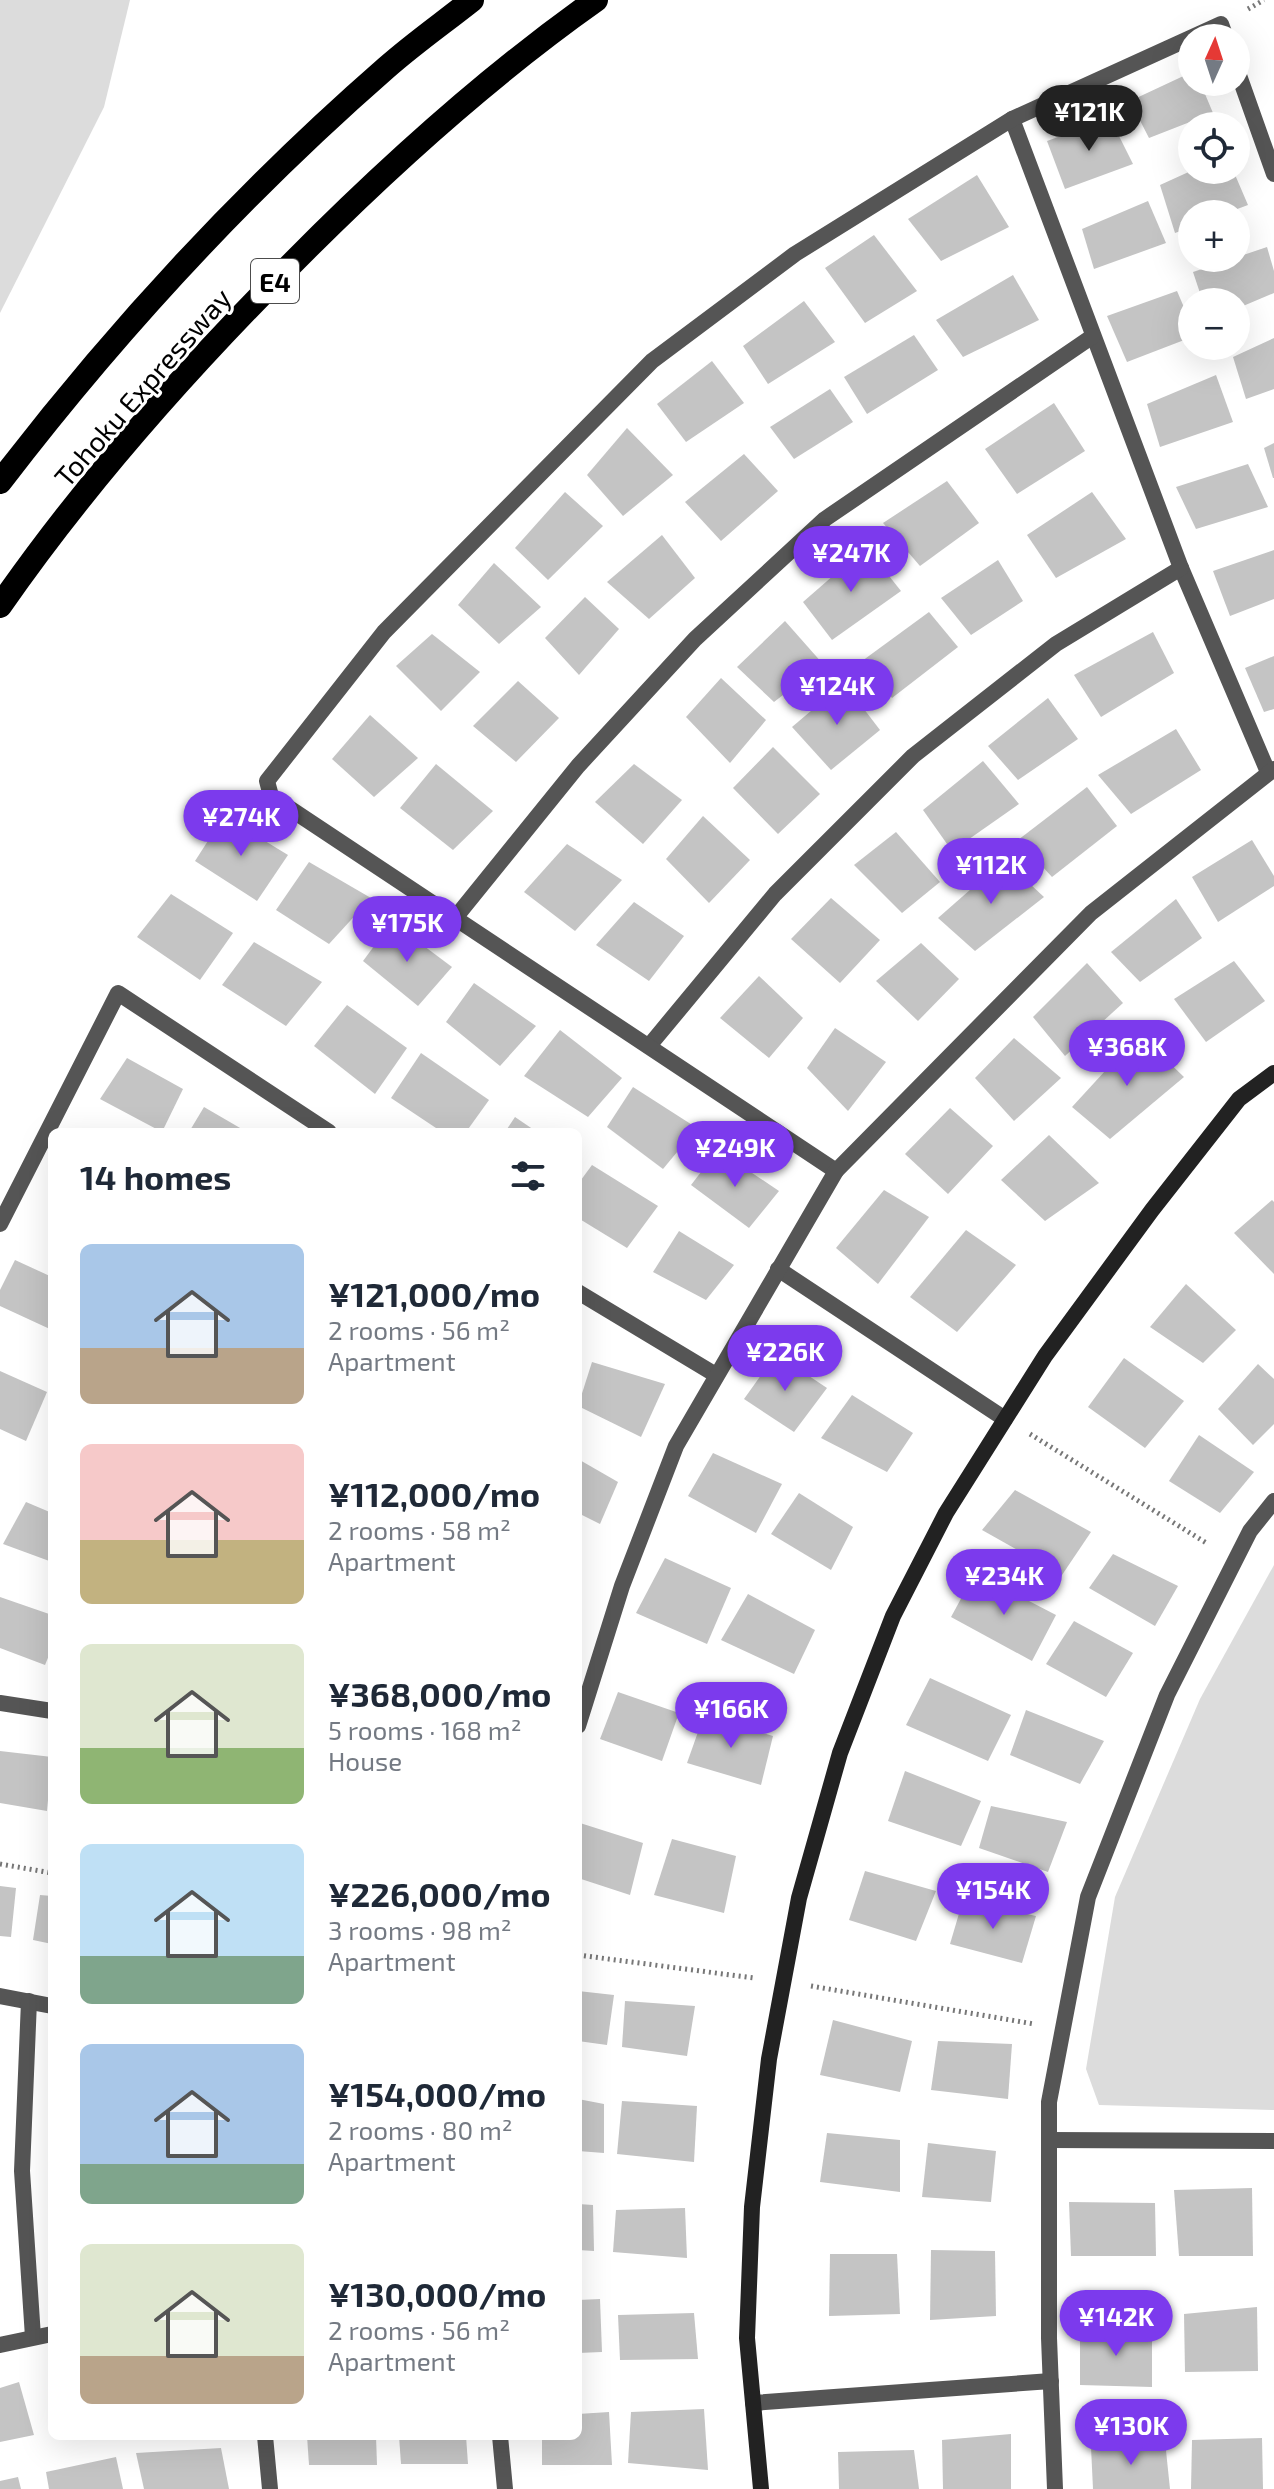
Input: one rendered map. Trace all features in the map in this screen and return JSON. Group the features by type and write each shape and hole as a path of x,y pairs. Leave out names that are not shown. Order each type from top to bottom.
{"highway":[{"name":"Tohoku Expressway","path":"0,482 136,317 270,174 387,67 472,0"},
{"name":"Tohoku Expressway","path":"0,606 104,472 189,370 323,231 434,128 596,0"}],"street":[{"path":"836,1171 271,796 267,781 384,632 652,361 795,254 1012,119 1178,44"},
{"path":"1246,96 1274,174"},
{"path":"582,1713 622,1586 676,1446 836,1171 1091,913 1271,771 1181,568 1012,119"},
{"path":"455,918 578,766 695,639 825,519 1093,336"},
{"path":"649,1046 775,894 913,756 1056,644 1181,568"},
{"path":"49,1128 118,993 318,1128"},
{"path":"761,2489 747,2338 752,2207 769,2059 799,1898 840,1753 887,1629 946,1513 1045,1356 1161,1197 1239,1099 1274,1073"},
{"path":"0,1224 48,1130"},
{"path":"778,1269 1005,1419"},
{"path":"582,1294 716,1375"},
{"path":"1055,2489 1049,2102 1088,1897 1167,1695 1250,1531 1274,1501"},
{"path":"0,1703 48,1710"},
{"path":"0,1996 48,2005"},
{"path":"29,2001 22,2171 33,2337"},
{"path":"1049,2140 1274,2141"},
{"path":"0,2345 48,2335"},
{"path":"753,2403 1051,2381"},
{"path":"265,2440 270,2489"},
{"path":"500,2440 505,2489"}],"path":[{"path":"1005,1419 1235,1561"},
{"path":"0,1864 48,1872"},
{"path":"582,1956 784,1982 1063,2029"}],"shaded area":[{"path":"0,0 130,0 104,107 0,313"},
{"path":"1274,1565 1274,2110 1099,2105 1086,2069 1115,1897 1200,1699"}],"building":[{"path":"1178,79 1178,96 1206,96 1213,112 1178,112 1178,127 1149,138 1130,101"},
{"path":"1110,118 1133,164 1065,189 1047,141"},
{"path":"977,175 1009,227 941,261 908,219"},
{"path":"1178,177 1178,184 1239,184 1246,200 1178,200 1178,232 1175,233 1160,185"},
{"path":"1148,201 1166,243 1094,269 1082,229"},
{"path":"874,235 917,291 865,323 825,268"},
{"path":"1267,247 1274,271 1274,293 1250,303 1250,288 1198,288 1193,272 1250,272 1250,253"},
{"path":"1013,275 1039,320 963,357 936,320"},
{"path":"1177,291 1178,342 1127,362 1107,316"},
{"path":"804,301 835,342 768,384 743,346"},
{"path":"914,335 938,370 867,414 844,377"},
{"path":"1274,338 1274,389 1246,399 1234,360 1250,360 1250,349"},
{"path":"712,361 744,403 686,442 657,404"},
{"path":"1216,375 1233,422 1160,447 1147,404"},
{"path":"830,389 853,422 794,459 770,427"},
{"path":"1054,403 1085,451 1017,494 985,449"},
{"path":"627,428 673,475 623,516 587,475"},
{"path":"1274,443 1274,478 1273,478 1264,448"},
{"path":"744,454 778,491 721,541 685,502"},
{"path":"1248,464 1268,507 1196,529 1176,487"},
{"path":"947,481 979,523 920,566 883,523"},
{"path":"565,492 603,526 548,580 515,548"},
{"path":"1092,492 1126,539 1056,578 1027,535"},
{"path":"662,535 695,578 649,619 607,582"},
{"path":"866,547 901,591 832,640 803,602"},
{"path":"1274,550 1274,599 1230,616 1213,571"},
{"path":"998,560 1023,601 971,635 941,598"},
{"path":"494,563 541,607 499,644 458,605"},
{"path":"585,597 619,629 579,675 545,638"},
{"path":"929,612 958,647 892,698 862,661"},
{"path":"785,621 823,664 774,702 737,667"},
{"path":"1153,632 1174,673 1101,717 1074,675"},
{"path":"432,634 480,672 441,711 396,666"},
{"path":"1274,656 1274,709 1264,712 1245,668"},
{"path":"721,678 766,720 730,763 686,717"},
{"path":"518,681 559,718 516,762 473,726"},
{"path":"844,683 880,730 831,770 792,727"},
{"path":"1048,698 1078,739 1018,780 988,746"},
{"path":"370,715 418,758 374,797 332,759"},
{"path":"1176,729 1201,770 1131,814 1098,775"},
{"path":"773,747 820,794 778,834 733,788"},
{"path":"983,761 1019,804 952,851 923,810"},
{"path":"436,764 493,811 453,850 400,808"},
{"path":"634,764 682,800 643,844 595,802"},
{"path":"1087,787 1117,826 1052,877 1018,840"},
{"path":"224,816 288,855 257,901 195,861"},
{"path":"703,816 750,860 709,903 666,859"},
{"path":"896,832 940,882 902,913 854,865"},
{"path":"1252,840 1274,876 1274,886 1218,922 1192,877"},
{"path":"567,844 622,880 575,931 524,892"},
{"path":"1004,860 1044,897 975,951 938,918"},
{"path":"309,862 371,898 329,944 276,910"},
{"path":"171,894 233,933 200,980 137,937"},
{"path":"831,898 880,940 840,983 791,939"},
{"path":"1176,899 1202,938 1140,982 1111,952"},
{"path":"634,902 684,936 649,981 596,945"},
{"path":"392,922 452,967 418,1006 363,961"},
{"path":"254,942 322,982 286,1026 222,985"},
{"path":"921,943 959,979 918,1021 876,981"},
{"path":"1234,961 1265,1001 1206,1042 1174,999"},
{"path":"1087,963 1123,1003 1065,1056 1033,1017"},
{"path":"759,976 803,1018 769,1058 720,1018"},
{"path":"474,983 536,1026 500,1066 446,1022"},
{"path":"347,1005 407,1048 375,1094 314,1046"},
{"path":"835,1028 886,1062 848,1111 807,1068"},
{"path":"560,1030 622,1078 588,1117 524,1076"},
{"path":"1139,1034 1184,1077 1110,1139 1072,1107"},
{"path":"1014,1038 1061,1078 1014,1121 975,1078"},
{"path":"421,1053 489,1100 469,1128 436,1128 391,1098"},
{"path":"127,1058 183,1089 164,1128 154,1128 100,1099"},
{"path":"633,1087 697,1128 663,1169 607,1127"},
{"path":"204,1107 240,1128 191,1128"},
{"path":"950,1108 993,1146 948,1194 905,1154"},
{"path":"515,1117 531,1128 508,1128"},
{"path":"1049,1135 1099,1183 1045,1221 1001,1180"},
{"path":"718,1150 779,1191 749,1228 691,1185"},
{"path":"592,1165 658,1206 627,1248 582,1220 582,1179"},
{"path":"884,1190 929,1217 878,1284 836,1248"},
{"path":"1272,1200 1274,1202 1274,1274 1234,1233"},
{"path":"966,1230 1016,1265 957,1332 910,1297"},
{"path":"679,1231 734,1265 706,1300 653,1272"},
{"path":"15,1260 48,1275 48,1328 0,1306 0,1290"},
{"path":"1186,1284 1236,1330 1203,1363 1150,1327"},
{"path":"776,1354 827,1388 794,1432 744,1399"},
{"path":"1124,1358 1184,1401 1145,1448 1088,1407"},
{"path":"592,1362 665,1384 641,1437 582,1408 582,1393"},
{"path":"1258,1364 1274,1379 1274,1424 1253,1445 1218,1409"},
{"path":"0,1371 47,1392 26,1441 0,1429"},
{"path":"852,1395 913,1433 887,1472 821,1438"},
{"path":"1199,1435 1254,1472 1220,1513 1169,1481"},
{"path":"713,1453 782,1484 756,1533 688,1496"},
{"path":"582,1461 618,1482 600,1524 582,1515"},
{"path":"1015,1490 1091,1532 1062,1575 982,1530"},
{"path":"799,1493 853,1527 831,1570 771,1534"},
{"path":"26,1502 48,1511 48,1561 3,1544"},
{"path":"1113,1554 1178,1586 1155,1626 1089,1588"},
{"path":"665,1558 731,1588 707,1644 636,1613"},
{"path":"975,1573 1056,1615 1032,1661 951,1617"},
{"path":"748,1594 815,1630 794,1674 721,1640"},
{"path":"0,1597 48,1614 48,1658 45,1665 0,1648"},
{"path":"1074,1621 1133,1653 1106,1697 1046,1664"},
{"path":"930,1678 1011,1715 988,1761 906,1725"},
{"path":"618,1692 679,1713 662,1761 600,1739"},
{"path":"1026,1710 1104,1741 1080,1784 1010,1755"},
{"path":"704,1715 773,1736 761,1785 687,1763"},
{"path":"0,1751 48,1757 47,1811 0,1803"},
{"path":"905,1771 981,1801 961,1846 888,1821"},
{"path":"991,1806 1067,1822 1048,1872 979,1848"},
{"path":"582,1824 643,1843 630,1895 582,1879"},
{"path":"672,1839 736,1856 724,1913 654,1895"},
{"path":"865,1871 936,1891 916,1941 849,1920"},
{"path":"0,1886 16,1888 11,1937 0,1936"},
{"path":"40,1895 48,1896 48,1943 33,1940"},
{"path":"963,1900 1036,1916 1022,1963 950,1944"},
{"path":"582,1991 614,1995 607,2045 582,2042"},
{"path":"625,2001 695,2006 687,2056 622,2047"},
{"path":"833,2020 912,2041 900,2092 820,2075"},
{"path":"938,2041 1012,2044 1008,2099 931,2090"},
{"path":"582,2100 604,2104 604,2153 582,2151"},
{"path":"622,2101 697,2106 694,2162 617,2154"},
{"path":"827,2133 900,2140 900,2192 820,2182"},
{"path":"928,2143 996,2151 991,2202 922,2197"},
{"path":"1252,2188 1253,2256 1179,2256 1174,2190"},
{"path":"1069,2202 1155,2203 1156,2256 1071,2256"},
{"path":"582,2204 593,2205 594,2251 582,2250"},
{"path":"685,2208 687,2258 613,2252 616,2210"},
{"path":"931,2250 995,2251 996,2316 930,2320"},
{"path":"830,2254 897,2254 900,2314 829,2316"},
{"path":"600,2299 602,2352 582,2353 582,2300"},
{"path":"1257,2307 1258,2371 1185,2372 1184,2314"},
{"path":"694,2313 698,2359 620,2360 618,2315"},
{"path":"1080,2328 1152,2330 1152,2387 1080,2385"},
{"path":"19,2382 34,2435 0,2442 0,2388"},
{"path":"704,2409 708,2470 628,2463 631,2412"},
{"path":"609,2412 612,2465 542,2465 542,2440 582,2440 582,2414"},
{"path":"1011,2434 1011,2489 943,2489 942,2440"},
{"path":"1262,2438 1263,2489 1191,2489 1192,2440"},
{"path":"307,2440 376,2440 377,2465 309,2465"},
{"path":"399,2440 466,2440 468,2464 401,2464"},
{"path":"1165,2441 1170,2489 1093,2489 1091,2447"},
{"path":"221,2448 229,2489 144,2489 136,2453"},
{"path":"914,2450 919,2489 839,2489 838,2452"},
{"path":"116,2457 123,2489 49,2489 46,2472"},
{"path":"18,2477 21,2489 0,2489 0,2481"}]}
